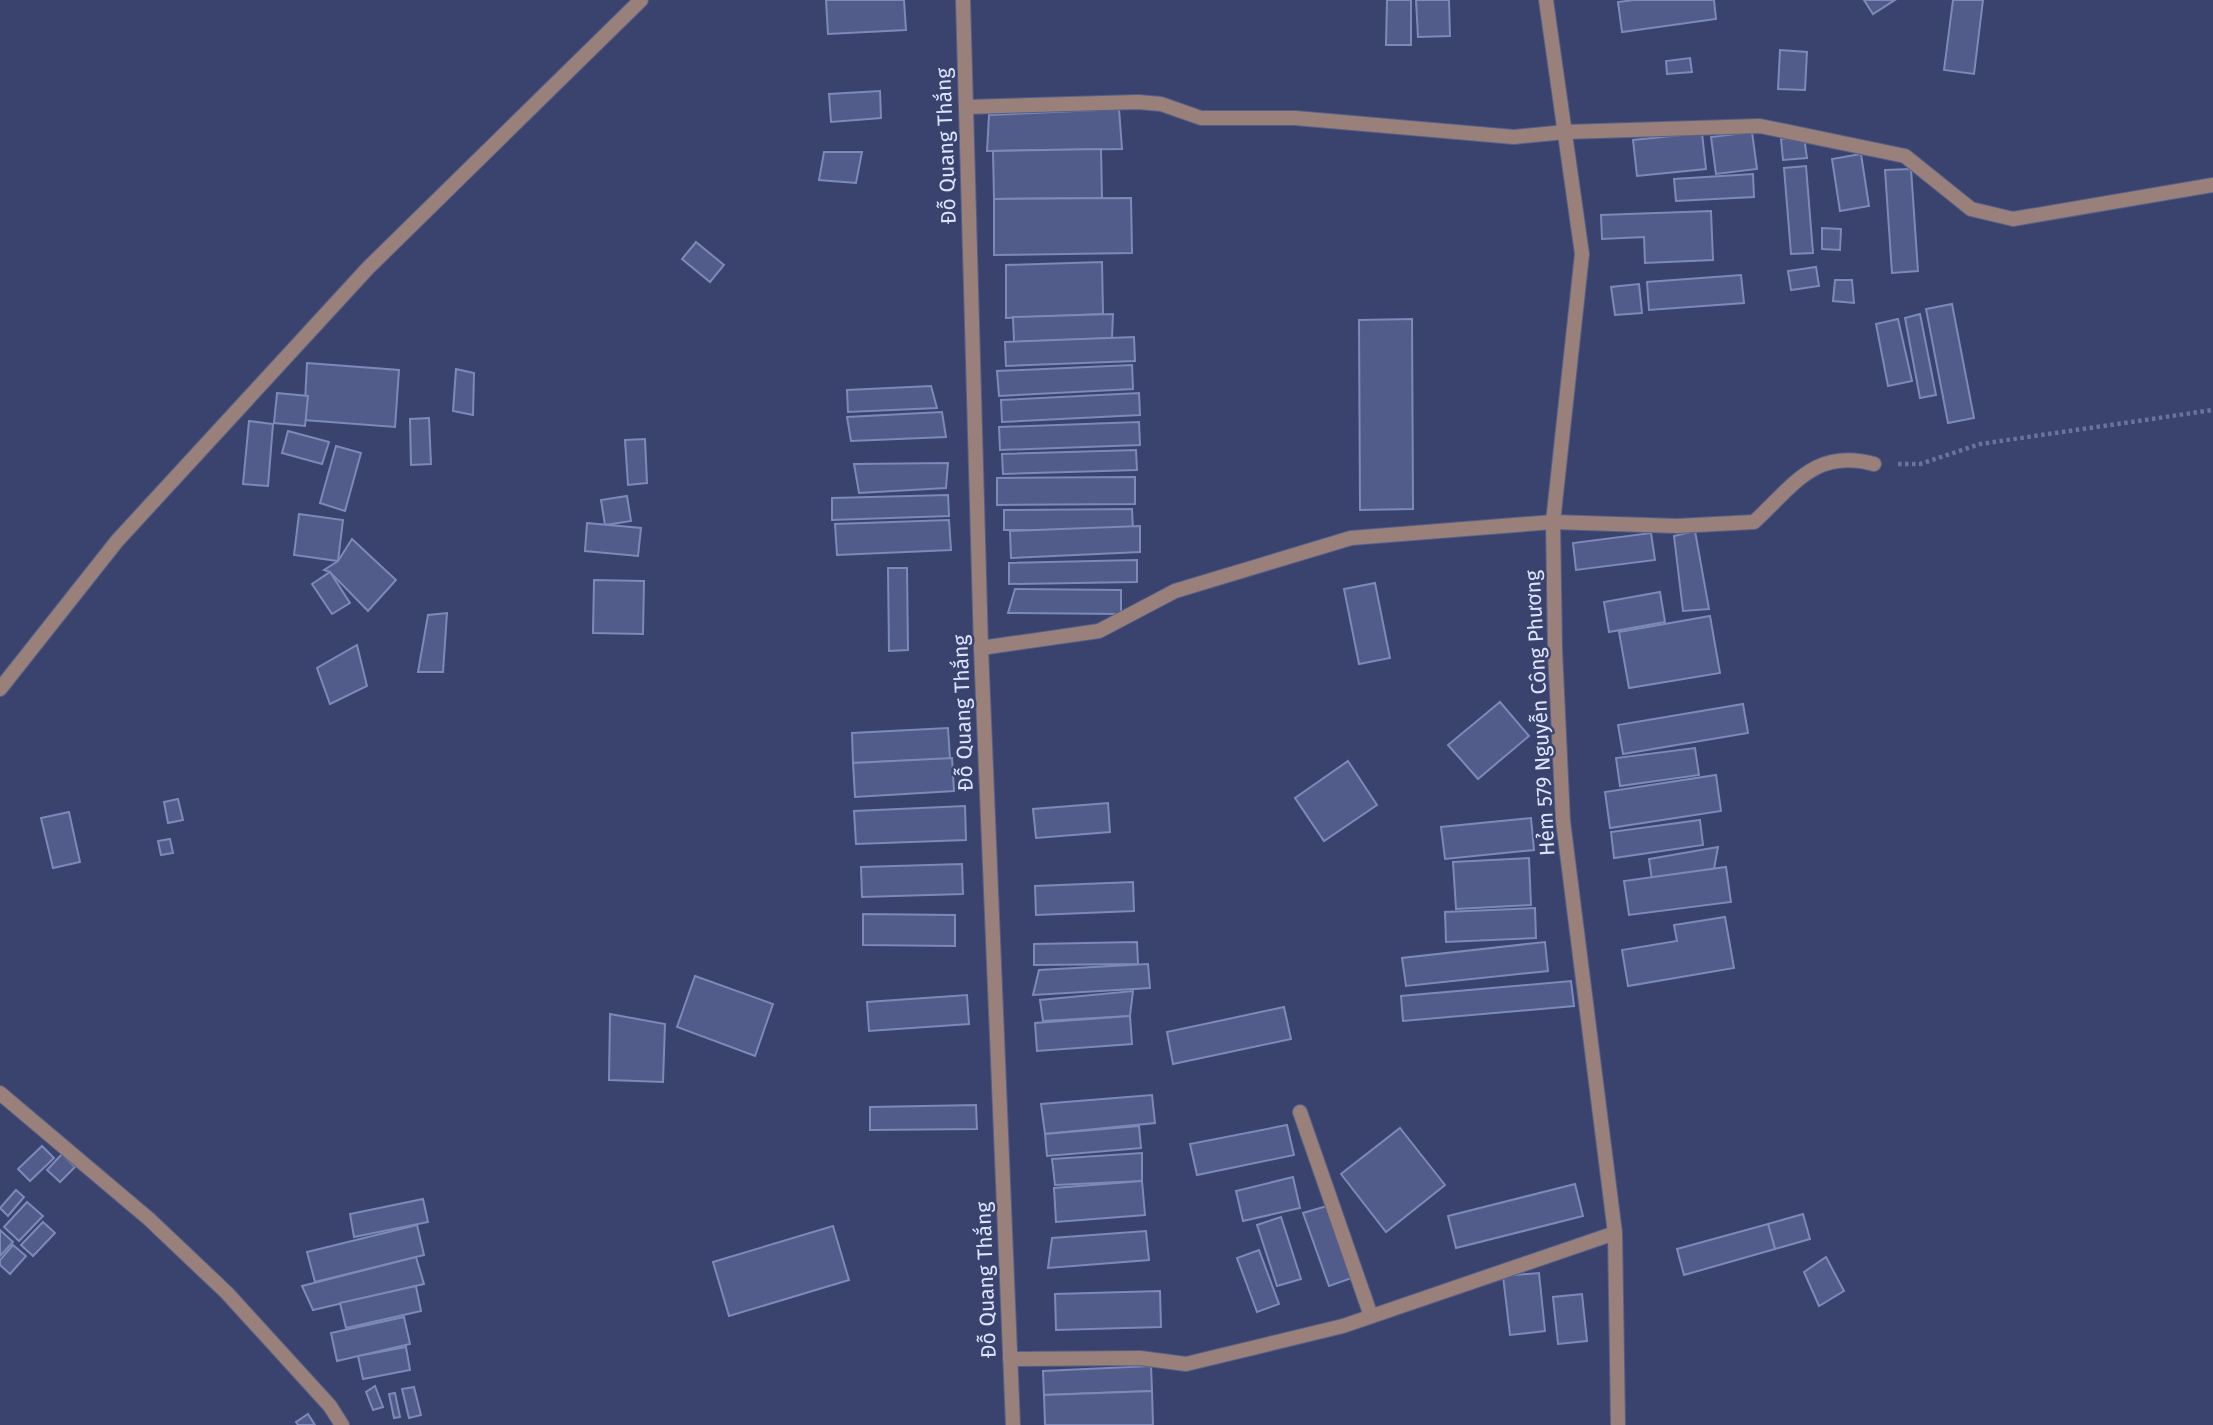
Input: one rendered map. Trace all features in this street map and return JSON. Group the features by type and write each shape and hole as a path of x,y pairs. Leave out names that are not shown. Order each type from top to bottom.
{"street":[{"path":"0,689 117,541 368,268 641,0"},
{"name":"Đỗ Quang Thắng","path":"963,0 981,648 1013,1425"},
{"name":"Hẻm 579 Nguyễn Công Phương","path":"1546,0 1582,254 1553,522 1555,650 1563,821 1615,1233 1618,1425"},
{"path":"966,107 1139,102 1161,104 1201,118 1295,118 1514,137 1565,132 1760,127 1905,156 1971,209 2013,219 2213,185"},
{"path":"981,648 1099,631 1175,591 1351,537 1553,522 1677,526 1755,522 1810,469 1849,457 1874,464"},
{"path":"0,1093 149,1219 227,1293 330,1406 342,1425"},
{"path":"1300,1112 1371,1316"},
{"path":"1010,1359 1140,1358 1186,1364 1371,1316 1615,1233"}],"path":[{"path":"1874,464 1920,464 1980,444 2213,410"}],"building":[{"path":"826,0 904,0 906,30 828,34"},
{"path":"1387,0 1411,0 1411,45 1386,45"},
{"path":"1416,0 1449,0 1450,36 1418,37"},
{"path":"1714,0 1716,19 1622,32 1618,2"},
{"path":"1864,0 1895,0 1873,14"},
{"path":"1953,0 1983,0 1974,74 1944,70"},
{"path":"1780,50 1807,52 1805,90 1778,89"},
{"path":"1690,58 1692,72 1667,74 1666,61"},
{"path":"880,91 881,118 831,122 829,94"},
{"path":"1119,109 1122,149 987,151 989,115"},
{"path":"1752,132 1757,169 1716,174 1711,137"},
{"path":"1702,133 1706,169 1637,176 1633,140"},
{"path":"1804,137 1807,158 1783,160 1781,139"},
{"path":"1101,149 1102,198 994,199 993,151"},
{"path":"824,152 862,152 856,183 819,180"},
{"path":"1861,154 1869,206 1840,211 1832,159"},
{"path":"1806,166 1813,253 1791,254 1784,168"},
{"path":"1911,169 1918,271 1892,273 1885,170"},
{"path":"1753,174 1754,197 1676,201 1674,179"},
{"path":"1131,198 1132,253 994,255 994,199"},
{"path":"1711,211 1713,260 1645,263 1644,237 1602,239 1601,215"},
{"path":"1822,228 1841,229 1840,250 1822,249"},
{"path":"696,242 724,265 710,282 682,259"},
{"path":"1102,262 1103,314 1006,318 1006,265"},
{"path":"1816,267 1819,286 1791,290 1788,271"},
{"path":"1741,275 1744,303 1649,310 1647,282"},
{"path":"1835,280 1852,280 1854,303 1833,301"},
{"path":"1639,284 1642,313 1615,315 1611,287"},
{"path":"1952,304 1974,418 1948,423 1926,309"},
{"path":"1113,314 1112,338 1014,342 1013,317"},
{"path":"1920,314 1936,395 1920,398 1905,318"},
{"path":"1412,319 1413,509 1360,510 1359,320"},
{"path":"1898,319 1912,381 1888,386 1876,324"},
{"path":"1134,337 1135,361 1006,366 1005,342"},
{"path":"307,363 399,370 395,427 304,420"},
{"path":"1132,365 1133,389 999,396 997,371"},
{"path":"456,369 474,373 473,415 453,411"},
{"path":"931,386 937,408 848,412 847,390"},
{"path":"277,393 308,396 305,426 274,423"},
{"path":"1139,393 1140,415 1002,422 1001,400"},
{"path":"942,412 946,437 851,441 847,417"},
{"path":"429,418 431,464 411,465 410,419"},
{"path":"249,421 273,424 268,486 243,484"},
{"path":"1139,422 1140,445 1000,450 999,427"},
{"path":"288,431 329,442 322,464 282,453"},
{"path":"645,439 647,483 628,485 625,440"},
{"path":"336,446 361,453 345,511 320,503"},
{"path":"1136,450 1137,470 1003,474 1002,454"},
{"path":"948,463 946,488 859,493 854,464"},
{"path":"1135,477 1135,504 997,505 997,478"},
{"path":"948,495 949,516 832,520 832,498"},
{"path":"627,496 631,521 605,525 601,500"},
{"path":"1132,509 1133,530 1004,530 1004,510"},
{"path":"299,514 343,520 338,561 294,555"},
{"path":"949,520 951,550 837,555 835,524"},
{"path":"587,523 641,528 638,556 585,551"},
{"path":"1140,526 1140,552 1011,558 1010,531"},
{"path":"1695,531 1709,609 1683,611 1674,536"},
{"path":"1651,533 1655,560 1576,570 1573,543"},
{"path":"352,539 396,580 368,611 330,572 324,570 338,561"},
{"path":"1137,560 1137,582 1009,584 1009,563"},
{"path":"888,568 907,568 908,650 889,651"},
{"path":"330,572 350,603 332,614 312,584"},
{"path":"594,580 644,581 643,634 593,633"},
{"path":"1375,583 1390,658 1359,664 1344,589"},
{"path":"1015,589 1121,590 1121,614 1008,613"},
{"path":"1660,592 1665,622 1609,632 1604,602"},
{"path":"447,613 443,672 418,672 428,615"},
{"path":"1710,616 1720,673 1629,688 1619,632"},
{"path":"357,645 367,686 330,704 317,668"},
{"path":"1500,702 1529,736 1478,779 1448,745"},
{"path":"1743,704 1748,733 1623,754 1618,725"},
{"path":"948,728 950,759 853,763 852,733"},
{"path":"1695,748 1699,775 1620,786 1616,758"},
{"path":"952,758 954,791 855,797 853,763"},
{"path":"1348,761 1377,805 1324,841 1295,798"},
{"path":"1716,775 1721,811 1610,828 1605,792"},
{"path":"178,799 183,820 168,823 164,802"},
{"path":"1108,803 1110,832 1036,838 1033,809"},
{"path":"965,806 966,840 856,844 854,811"},
{"path":"69,812 80,862 53,868 41,818"},
{"path":"1531,818 1534,850 1445,859 1441,827"},
{"path":"1700,820 1703,845 1614,858 1611,832"},
{"path":"170,839 173,853 161,855 158,841"},
{"path":"1718,847 1714,869 1652,880 1649,859"},
{"path":"1529,858 1531,905 1456,909 1453,862"},
{"path":"962,864 963,894 862,897 861,867"},
{"path":"1726,867 1731,902 1629,915 1624,881"},
{"path":"1133,882 1134,911 1036,915 1035,886"},
{"path":"1535,908 1536,938 1446,942 1445,912"},
{"path":"863,914 955,915 955,946 863,945"},
{"path":"1725,917 1734,968 1628,986 1622,950 1677,941 1674,925"},
{"path":"1137,942 1138,964 1034,965 1034,944"},
{"path":"1545,942 1548,971 1406,986 1402,958"},
{"path":"1148,964 1150,988 1033,995 1039,970"},
{"path":"695,976 773,1004 755,1056 677,1027"},
{"path":"1571,981 1574,1006 1403,1021 1401,996"},
{"path":"1133,991 1130,1016 1043,1021 1040,1000"},
{"path":"967,995 969,1024 869,1031 867,1002"},
{"path":"1284,1007 1291,1039 1173,1064 1167,1032"},
{"path":"610,1014 665,1024 663,1082 609,1080"},
{"path":"1130,1016 1132,1044 1037,1051 1035,1023"},
{"path":"1152,1095 1155,1123 1045,1134 1041,1104"},
{"path":"976,1105 977,1129 870,1130 870,1107"},
{"path":"1287,1125 1294,1155 1197,1175 1190,1144"},
{"path":"1139,1126 1141,1148 1047,1156 1045,1134"},
{"path":"1400,1128 1445,1185 1386,1232 1341,1174"},
{"path":"42,1146 54,1158 30,1181 18,1169"},
{"path":"1142,1153 1142,1181 1055,1185 1052,1159"},
{"path":"62,1154 75,1167 60,1182 47,1170"},
{"path":"1293,1177 1300,1208 1243,1221 1236,1191"},
{"path":"1142,1181 1145,1215 1056,1222 1054,1188"},
{"path":"1575,1184 1583,1216 1456,1248 1448,1216"},
{"path":"16,1190 24,1197 8,1216 0,1208"},
{"path":"423,1199 428,1222 354,1237 350,1214"},
{"path":"27,1202 43,1216 19,1241 4,1227"},
{"path":"1327,1206 1352,1278 1329,1286 1303,1213"},
{"path":"1803,1214 1810,1239 1775,1249 1768,1224"},
{"path":"1281,1217 1301,1279 1277,1286 1257,1225"},
{"path":"43,1222 55,1233 33,1256 21,1245"},
{"path":"1768,1224 1775,1249 1684,1275 1677,1249"},
{"path":"417,1225 424,1255 315,1282 307,1252"},
{"path":"833,1226 849,1280 729,1316 713,1262"},
{"path":"0,1230 13,1242 0,1256"},
{"path":"1146,1231 1149,1260 1048,1268 1052,1238"},
{"path":"13,1245 26,1256 10,1274 0,1265 0,1260"},
{"path":"1259,1250 1279,1304 1257,1312 1237,1258"},
{"path":"416,1257 424,1284 313,1310 302,1286"},
{"path":"1826,1257 1844,1291 1819,1306 1804,1272"},
{"path":"1539,1273 1545,1331 1510,1335 1503,1276"},
{"path":"416,1286 421,1311 346,1328 340,1303"},
{"path":"1160,1291 1161,1327 1056,1330 1055,1294"},
{"path":"1582,1294 1587,1341 1558,1344 1553,1297"},
{"path":"404,1317 410,1344 337,1361 331,1333"},
{"path":"406,1347 410,1370 363,1379 358,1356"},
{"path":"1151,1366 1152,1391 1044,1395 1043,1371"},
{"path":"375,1386 383,1407 373,1410 366,1392"},
{"path":"414,1387 421,1415 409,1418 402,1389"},
{"path":"1152,1391 1153,1425 1045,1425 1044,1395"},
{"path":"395,1393 400,1417 394,1418 389,1394"},
{"path":"308,1414 315,1425 298,1425 296,1422"}]}
